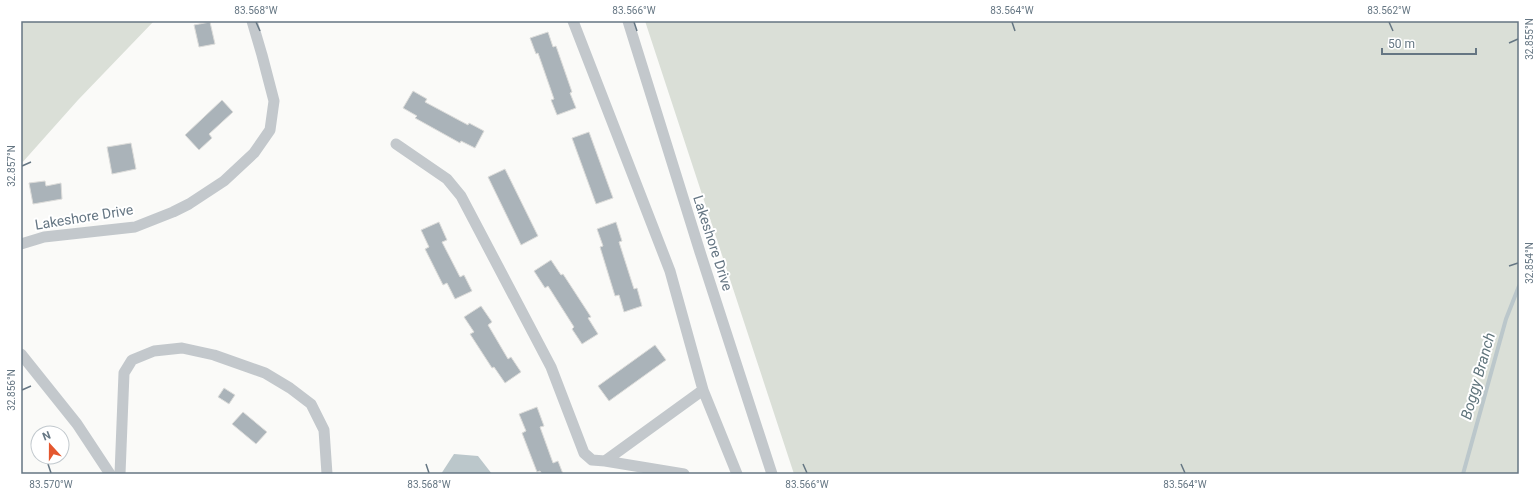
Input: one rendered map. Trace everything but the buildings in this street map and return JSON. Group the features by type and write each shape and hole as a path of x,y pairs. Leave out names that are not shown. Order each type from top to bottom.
{"street":[{"name":"Lakeshore Drive","path":"21,244 44,237 81,234 135,226 173,212 189,204 224,181 254,153 270,130 274,102 252,21"},
{"path":"573,21 670,271 703,390 737,474"},
{"name":"Lakeshore Drive","path":"628,21 700,252 772,474"},
{"path":"396,144 447,178 461,196 551,367 584,453 592,460 684,474"},
{"path":"120,474 124,373 132,360 154,351 182,348 214,355 265,373 290,388 311,404 324,430 327,474"},
{"path":"21,354 77,424 110,474"},
{"path":"605,461 703,390"}],"shaded area":[{"path":"21,21 154,21 78,100 21,164"},
{"path":"645,21 1519,21 1519,474 794,474"},
{"path":"454,454 478,456 492,474 441,474"}],"waterway":[{"name":"Boggy Branch","path":"1463,474 1506,319 1519,286"}]}
